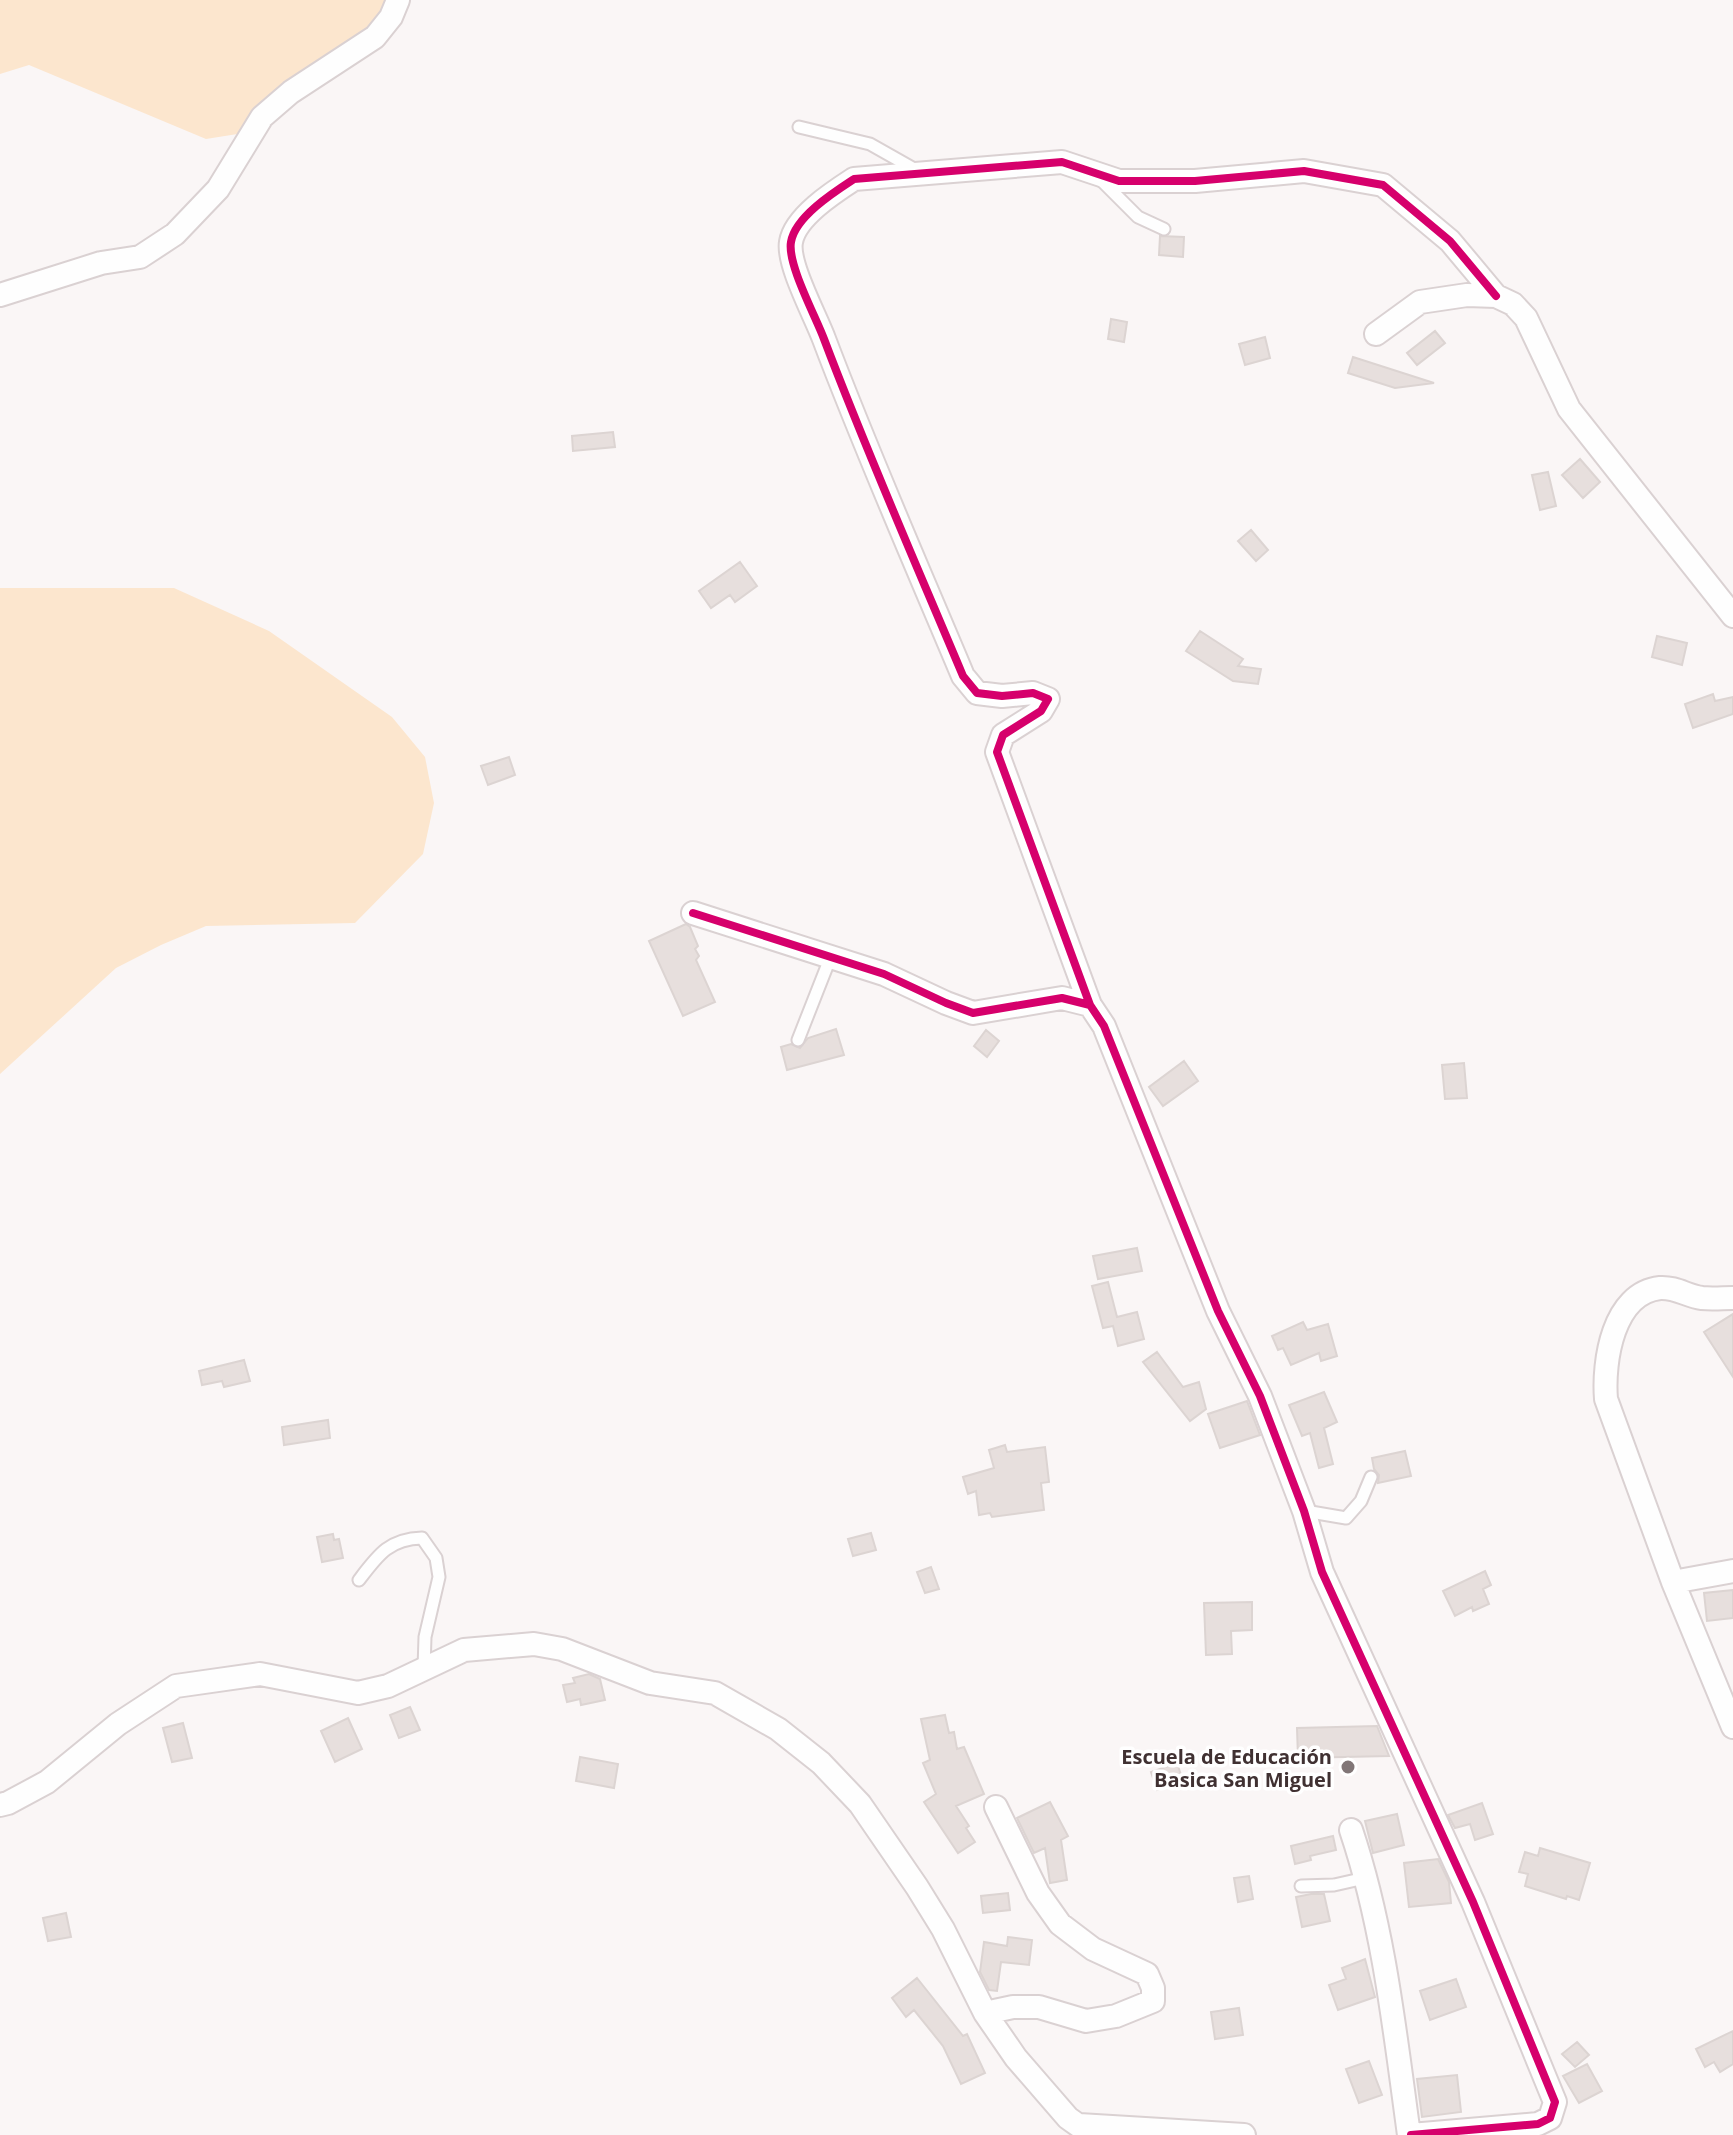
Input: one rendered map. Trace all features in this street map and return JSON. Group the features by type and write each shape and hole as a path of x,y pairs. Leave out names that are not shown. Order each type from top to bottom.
{"street":[{"path":"0,295 101,263 140,257 175,234 218,189 262,117 291,92 375,37 391,17 398,0"},
{"path":"1351,1830 1365,1878 1392,2017 1410,2135 1538,2124 1550,2118 1555,2102 1473,1902 1322,1572 1304,1511 1260,1396 1218,1311 1104,1026 1090,1005 997,752 1003,735 1041,711 1048,699 1033,693 1002,696 977,693 963,676 840,385 790,253 795,232 808,216 828,196 854,179 1062,162 1119,181 1148,182 1304,171 1383,185 1450,241 1496,296"},
{"path":"1376,334 1420,302 1467,295 1496,296 1513,304 1526,318 1569,409 1733,616"},
{"path":"693,913 884,974 973,1013 1062,998 1090,1005"},
{"path":"1733,1298 1700,1298 1676,1289 1663,1288 1648,1290 1637,1297 1622,1313 1608,1353 1604,1382 1606,1399 1673,1582 1733,1727"},
{"path":"1673,1582 1733,1571"},
{"path":"3,1801 47,1782 118,1724 176,1686 260,1674 358,1693 388,1686 464,1650 534,1644 562,1649 650,1683 715,1693 758,1715 821,1763 860,1804 943,1929 985,2013 1030,2075 1068,2118 1086,2130 1244,2135"},
{"path":"985,2013 1013,2007 1039,2007 1086,2021 1116,2016 1153,2001 1153,1988 1147,1974 1080,1941 1049,1912 996,1807"}],"lane":[{"path":"799,127 870,144 920,172"},
{"path":"1096,174 1138,217 1164,229"},
{"path":"798,1040 831,956"},
{"path":"1304,1511 1346,1518 1361,1501 1371,1477"},
{"path":"359,1580 380,1553 404,1538 422,1538 436,1558 439,1577 425,1637 424,1668"},
{"path":"1301,1886 1334,1885 1365,1878"}],"shaded area":[{"path":"0,0 394,0 365,54 250,132 206,139 29,65 0,74"},
{"path":"0,588 174,588 269,631 392,717 425,757 434,803 423,854 355,923 206,926 116,968 0,1074"}],"building":[{"path":"1160,236 1184,237 1183,257 1159,255"},
{"path":"1111,319 1127,322 1124,342 1108,339"},
{"path":"1435,331 1445,343 1417,365 1407,353"},
{"path":"1265,337 1270,358 1245,365 1239,344"},
{"path":"1353,357 1434,383 1395,388 1348,373"},
{"path":"613,432 615,447 573,451 572,436"},
{"path":"1580,459 1600,482 1583,498 1562,475"},
{"path":"1548,472 1556,506 1540,510 1532,475"},
{"path":"1251,530 1268,550 1256,561 1238,541"},
{"path":"740,562 757,586 735,602 730,595 711,608 699,591"},
{"path":"1200,631 1243,659 1238,666 1261,669 1258,684 1233,681 1186,651"},
{"path":"1657,636 1687,643 1682,665 1652,657"},
{"path":"1713,694 1715,701 1733,697 1733,714 1693,728 1685,704"},
{"path":"509,757 515,775 488,785 481,766"},
{"path":"686,924 698,946 695,949 699,956 696,960 715,1002 683,1016 649,941"},
{"path":"836,1029 844,1055 787,1070 781,1047 791,1044 800,1048 808,1038"},
{"path":"986,1030 999,1041 987,1057 974,1046"},
{"path":"1184,1061 1198,1081 1163,1106 1149,1087"},
{"path":"1464,1063 1467,1098 1445,1099 1442,1065"},
{"path":"1137,1248 1142,1271 1098,1279 1093,1256"},
{"path":"1108,1282 1117,1317 1137,1312 1144,1339 1118,1346 1113,1326 1103,1328 1092,1286"},
{"path":"1733,1314 1733,1377 1704,1332"},
{"path":"1303,1322 1307,1330 1328,1324 1337,1356 1321,1361 1319,1353 1291,1365 1283,1348 1278,1350 1272,1336"},
{"path":"1157,1352 1183,1387 1199,1382 1206,1409 1190,1421 1143,1362"},
{"path":"244,1360 250,1381 224,1387 222,1381 202,1385 199,1371"},
{"path":"1324,1392 1337,1422 1324,1428 1333,1464 1319,1468 1310,1433 1302,1436 1289,1405"},
{"path":"1247,1401 1260,1435 1220,1448 1208,1414"},
{"path":"328,1420 330,1438 284,1445 282,1427"},
{"path":"1005,1445 1007,1452 1045,1447 1049,1482 1041,1483 1044,1510 992,1517 990,1513 979,1515 976,1491 968,1494 963,1477 994,1468 989,1450"},
{"path":"1405,1451 1411,1476 1378,1483 1379,1475 1372,1458"},
{"path":"871,1533 876,1550 853,1556 848,1539"},
{"path":"333,1534 334,1540 339,1539 343,1558 322,1562 317,1537"},
{"path":"931,1567 939,1589 925,1593 917,1572"},
{"path":"1485,1571 1491,1585 1483,1589 1489,1604 1473,1611 1472,1607 1455,1616 1443,1591"},
{"path":"1733,1590 1733,1618 1707,1621 1704,1593"},
{"path":"1252,1602 1252,1630 1231,1631 1232,1654 1206,1655 1204,1603"},
{"path":"589,1674 600,1679 605,1700 581,1705 580,1699 567,1702 563,1685 575,1683 573,1678"},
{"path":"410,1707 420,1730 399,1738 390,1715"},
{"path":"945,1715 949,1733 954,1732 957,1749 964,1747 984,1794 956,1806 975,1842 958,1853 924,1802 936,1794 923,1763 930,1760 921,1719"},
{"path":"348,1718 362,1749 335,1762 321,1731"},
{"path":"183,1723 192,1758 172,1762 163,1728"},
{"path":"1377,1726 1389,1756 1298,1758 1297,1728"},
{"path":"580,1757 618,1764 614,1788 576,1781"},
{"path":"1177,1763 1183,1781 1157,1790 1151,1772"},
{"path":"1050,1802 1068,1836 1061,1840 1067,1880 1050,1883 1045,1848 1034,1853 1017,1818"},
{"path":"1482,1803 1493,1834 1475,1840 1470,1824 1455,1828 1448,1815"},
{"path":"1397,1814 1404,1845 1373,1853 1365,1821"},
{"path":"1333,1836 1336,1850 1310,1856 1311,1860 1295,1864 1291,1846"},
{"path":"1540,1848 1590,1863 1579,1900 1525,1886 1528,1874 1519,1872 1525,1852 1538,1856"},
{"path":"1438,1859 1449,1882 1451,1903 1409,1907 1404,1863"},
{"path":"1249,1876 1253,1899 1238,1902 1234,1878"},
{"path":"1008,1893 1010,1910 983,1913 981,1896"},
{"path":"1324,1894 1330,1921 1302,1927 1296,1897"},
{"path":"66,1913 71,1937 48,1941 43,1918"},
{"path":"1008,1937 1032,1940 1029,1965 1001,1962 997,1991 989,1990 980,1972 984,1942 1007,1946"},
{"path":"1365,1959 1375,1997 1338,2010 1329,1985 1346,1979 1342,1968"},
{"path":"917,1978 963,2036 967,2034 985,2073 961,2084 943,2046 914,2010 906,2017 892,1998"},
{"path":"1456,1979 1466,2007 1430,2020 1420,1991"},
{"path":"1239,2008 1243,2035 1215,2039 1211,2012"},
{"path":"1733,2031 1733,2064 1720,2072 1714,2062 1705,2067 1696,2049"},
{"path":"1577,2042 1589,2055 1575,2067 1562,2054"},
{"path":"1369,2061 1382,2095 1359,2103 1346,2069"},
{"path":"1587,2064 1602,2091 1579,2103 1563,2076"},
{"path":"1457,2075 1461,2112 1422,2117 1417,2079"}],"cycle path":[{"path":"1090,1005 997,752 1003,735 1041,711 1048,699 1033,693 1002,696 977,693 963,676 798,277 791,252 794,233 816,206 854,179 1062,162 1119,181 1195,181 1304,171 1383,185 1450,241 1496,296"},
{"path":"693,913 884,974 973,1013 1062,998 1090,1005 1104,1026 1218,1311 1260,1396 1304,1511 1322,1572 1473,1902 1555,2102 1550,2118 1538,2124 1411,2135"}],"place":[{"name":"Escuela de Educación Basica San Miguel","path":"1348,1767"}]}
